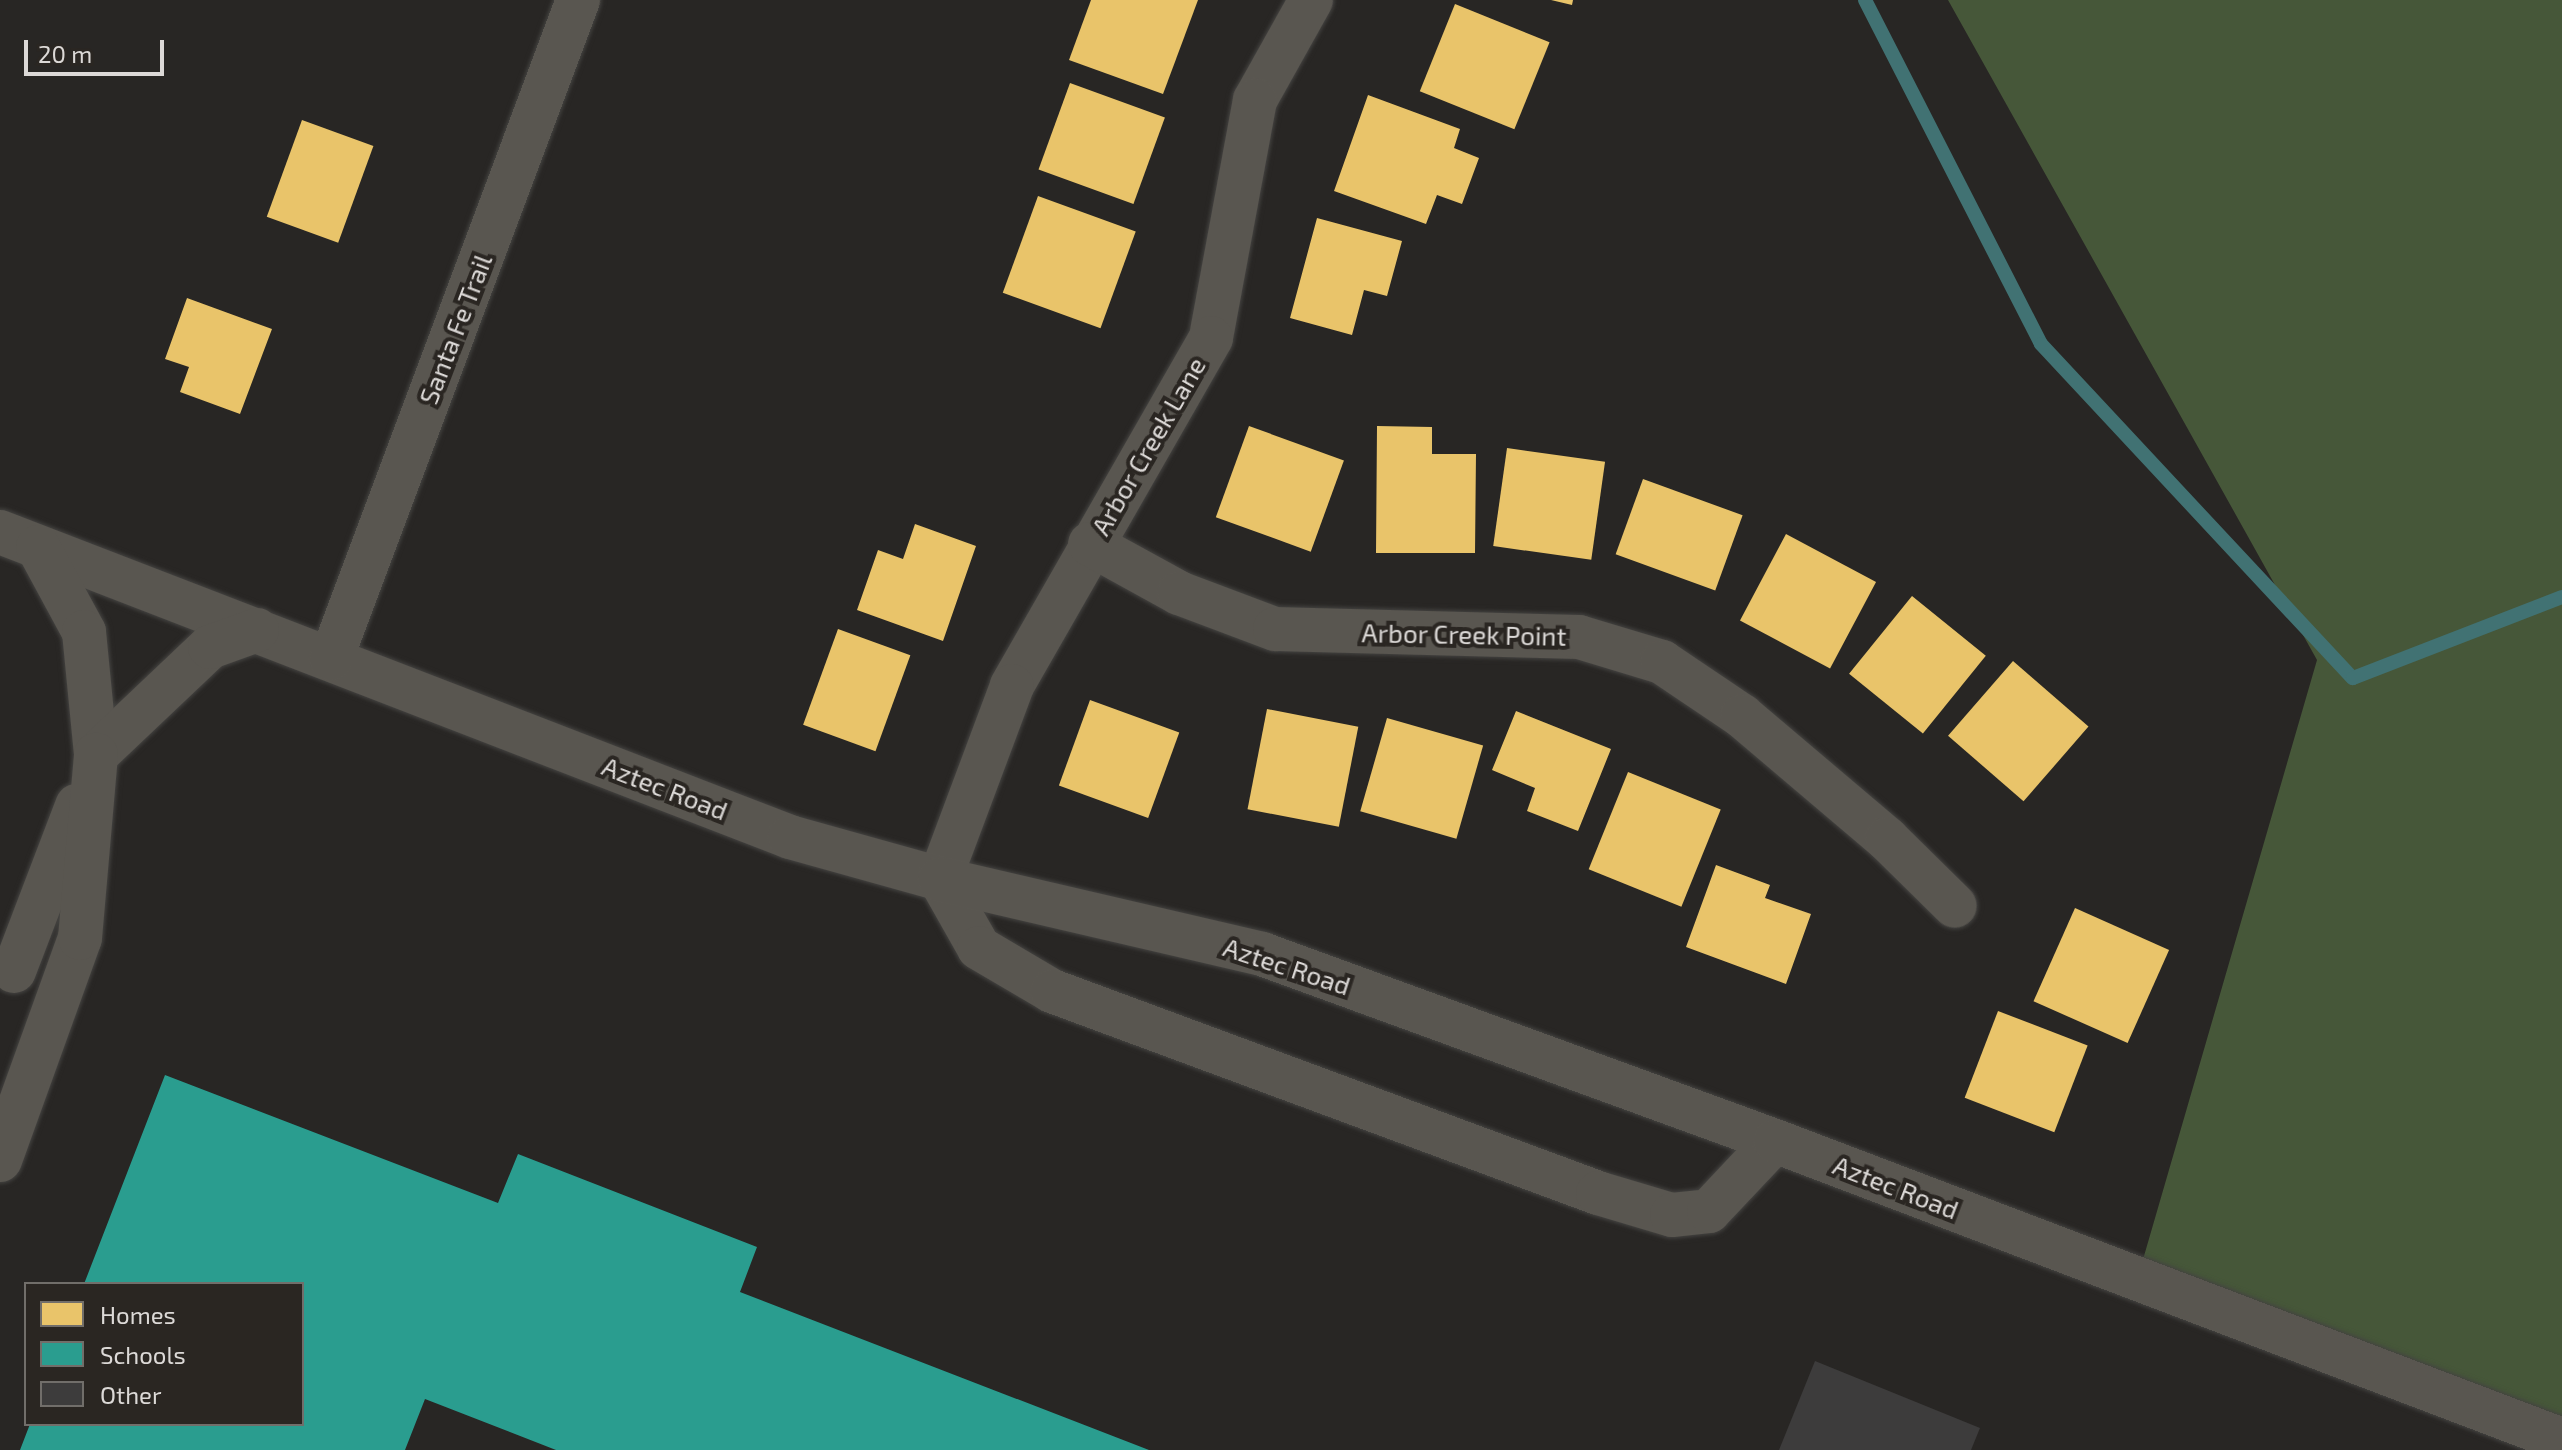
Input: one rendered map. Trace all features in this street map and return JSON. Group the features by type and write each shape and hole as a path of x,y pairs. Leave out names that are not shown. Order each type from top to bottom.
{"street":[{"name":"Santa Fe Trail","path":"331,659 578,0"},
{"name":"Arbor Creek Lane","path":"940,879 1012,686 1090,544 1211,338 1255,100 1311,0"},
{"name":"Aztec Road","path":"19,539 790,837 940,879 1262,954 1775,1141 2562,1440"},
{"path":"0,1160 80,938 96,755 84,632 19,539"},
{"name":"Arbor Creek Point","path":"1090,544 1179,593 1275,629 1579,637 1662,662 1742,716 1887,839 1955,906"},
{"path":"14,971 96,755 210,647 257,630"},
{"path":"940,879 979,948 1052,991 1598,1193 1672,1215 1709,1211 1775,1141"}],"green space":[{"path":"1948,0 2562,0 2562,1450 2135,1287 2317,660"}],"building: Homes":[{"path":"1091,0 1198,0 1163,94 1069,60"},
{"path":"1551,0 1573,0 1572,5"},
{"path":"1455,4 1550,42 1514,129 1420,91"},
{"path":"1070,83 1165,118 1133,204 1039,169"},
{"path":"1368,95 1460,129 1454,148 1479,158 1462,204 1437,195 1426,224 1334,191"},
{"path":"302,120 373,146 338,243 267,217"},
{"path":"1038,196 1136,232 1100,328 1003,293"},
{"path":"1317,218 1402,241 1387,296 1364,290 1352,335 1290,318"},
{"path":"187,298 272,329 240,414 180,392 189,367 165,359"},
{"path":"1249,426 1344,461 1311,552 1216,517"},
{"path":"1377,426 1432,427 1432,454 1476,454 1475,553 1376,553"},
{"path":"1507,448 1605,462 1591,560 1493,546"},
{"path":"1643,479 1743,515 1715,590 1616,554"},
{"path":"915,524 976,546 943,641 857,610 878,550 903,559"},
{"path":"1786,534 1876,582 1830,668 1740,621"},
{"path":"1912,596 1986,656 1923,734 1849,674"},
{"path":"838,629 910,655 875,751 803,725"},
{"path":"2013,661 2088,727 2024,801 1948,736"},
{"path":"1090,700 1179,732 1148,818 1059,786"},
{"path":"1267,709 1358,727 1339,827 1248,809"},
{"path":"1516,711 1611,749 1578,831 1527,811 1535,788 1492,770"},
{"path":"1387,718 1483,746 1456,839 1360,811"},
{"path":"1628,772 1721,809 1681,907 1589,869"},
{"path":"1716,865 1770,885 1765,898 1811,914 1786,984 1686,947"},
{"path":"2075,908 2169,950 2128,1043 2034,1001"},
{"path":"1998,1011 2088,1045 2054,1132 1965,1098"}],"building: Schools":[{"path":"165,1075 498,1203 518,1154 757,1247 740,1292 1149,1450 556,1450 425,1399 405,1450 20,1450 29,1426 304,1426 304,1282 85,1282"}],"building: Other":[{"path":"1815,1361 1980,1428 1971,1450 1779,1450"}],"waterway":[{"path":"1865,0 2041,344 2353,678 2562,597"}]}
